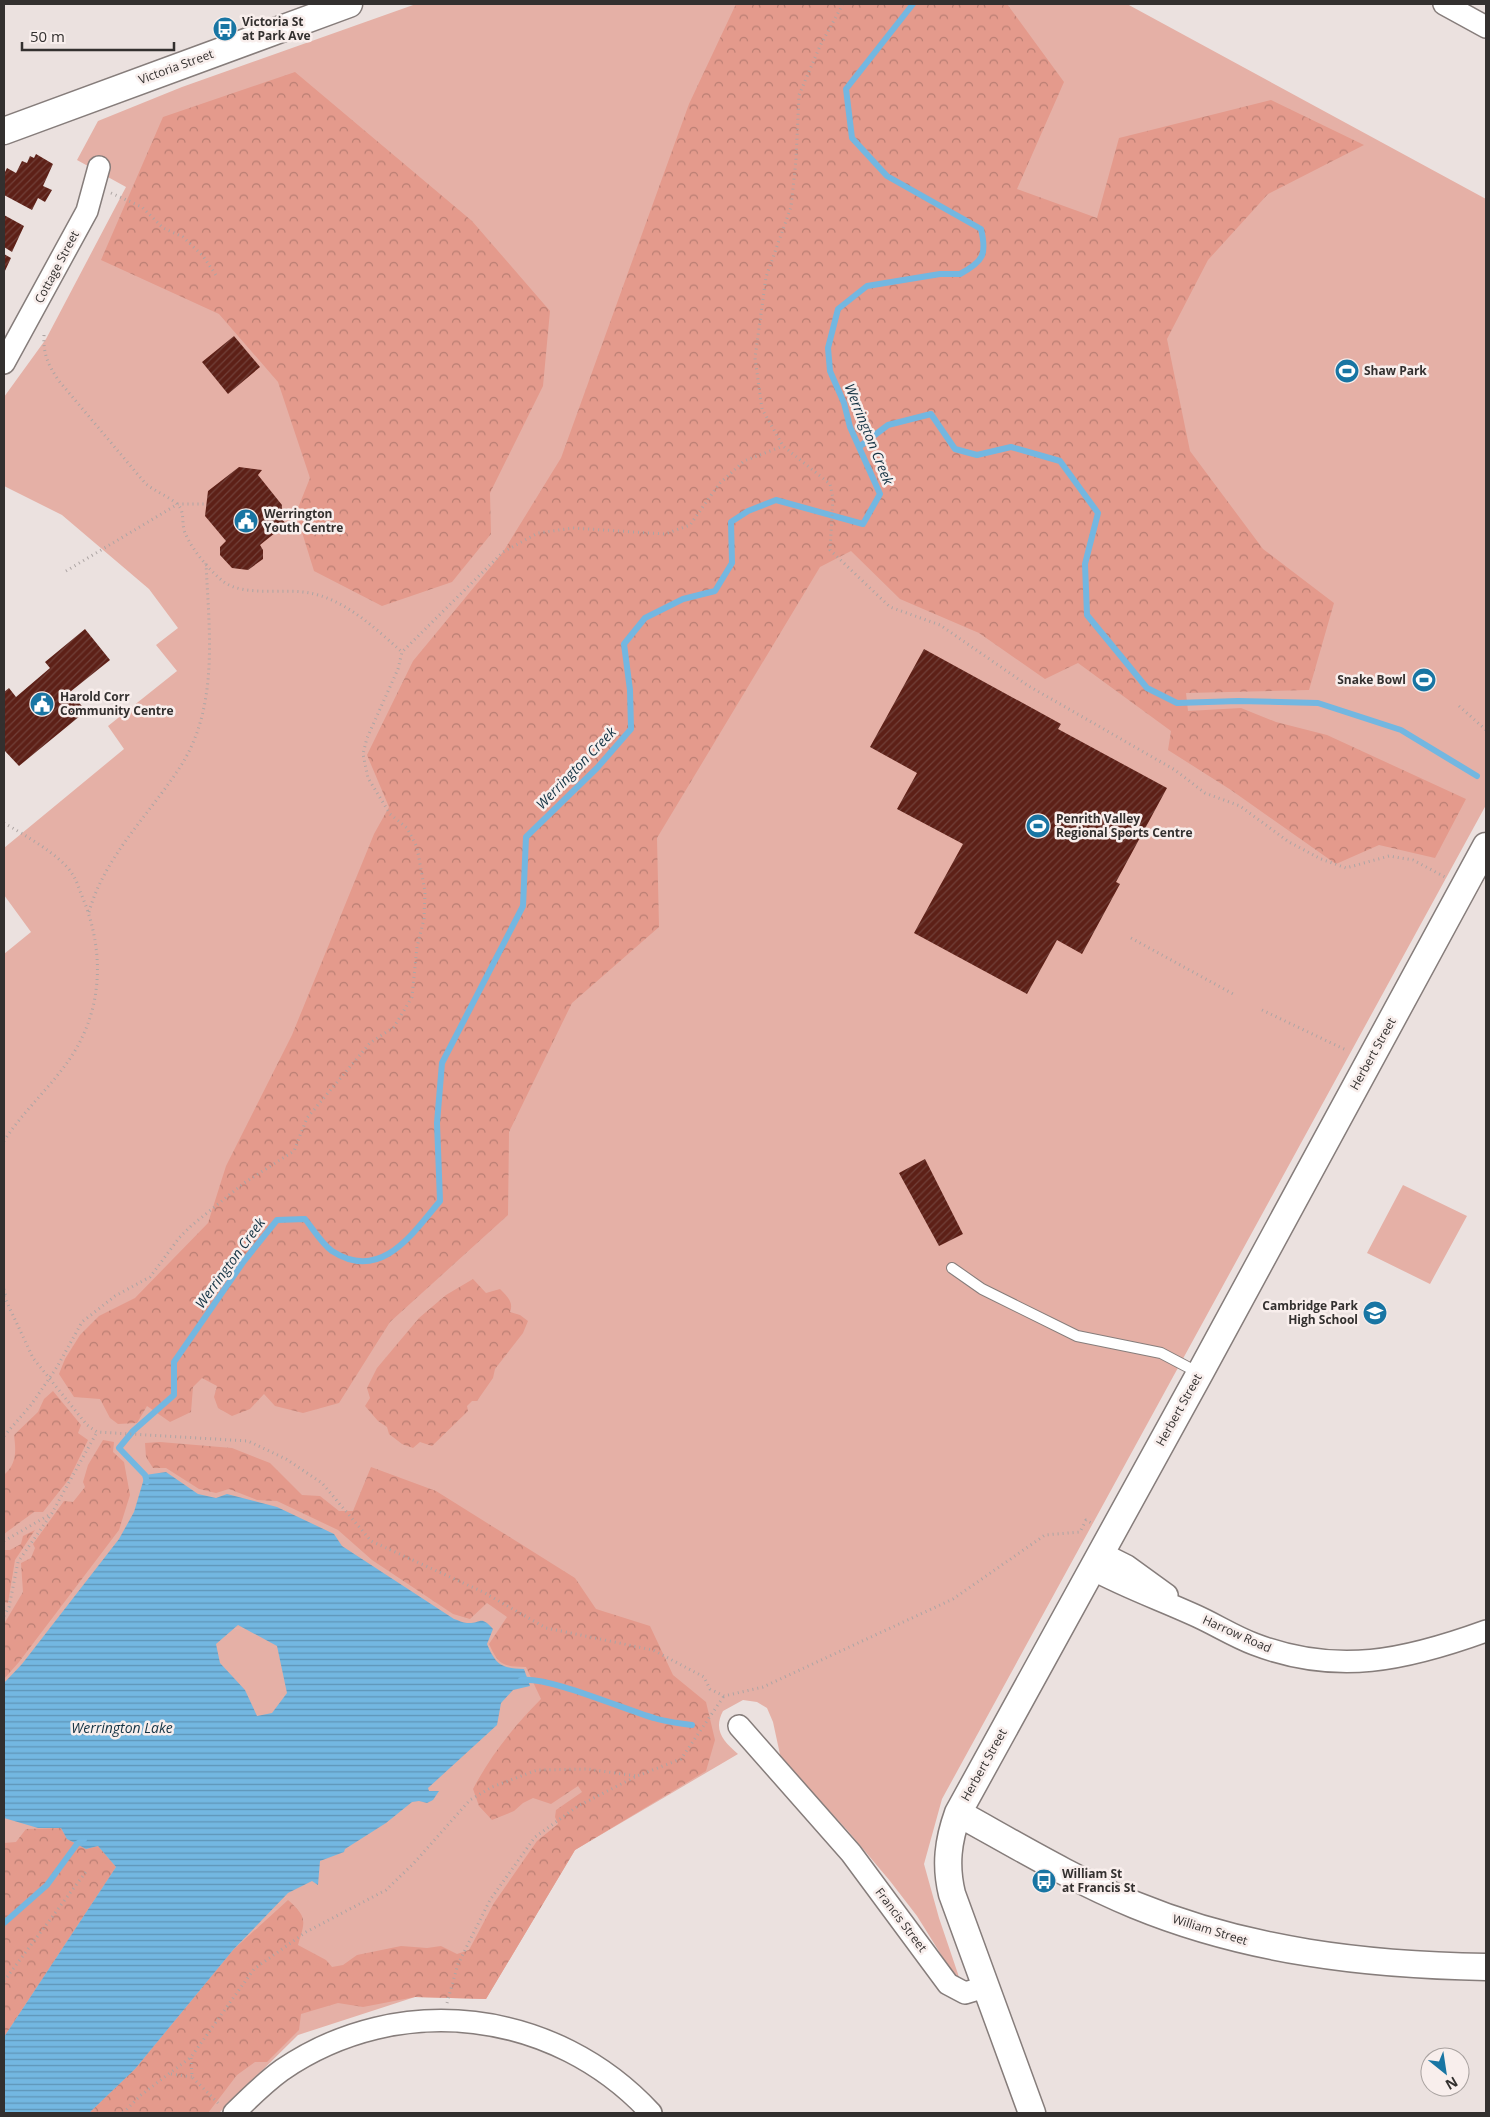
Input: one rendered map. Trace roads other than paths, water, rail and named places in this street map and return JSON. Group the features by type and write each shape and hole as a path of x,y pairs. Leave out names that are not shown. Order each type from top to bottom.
{"street":[{"name":"Victoria Street","path":"4,131 314,10 349,4"},
{"path":"1444,4 1486,27"},
{"name":"Cottage Street","path":"4,363 87,211 97,176"},
{"name":"Herbert Street","path":"985,1987 952,1894 948,1874 948,1848 958,1813 1102,1553 1486,846"},
{"name":"Harrow Road","path":"1102,1553 1127,1566 1193,1614 1234,1635 1270,1650 1307,1659 1365,1662 1422,1653 1486,1631"},
{"name":"Francis Street","path":"739,1726 851,1853 948,1984 965,1993 985,1987"},
{"name":"William Street","path":"958,1813 1084,1882 1136,1905 1193,1926 1253,1943 1330,1957 1398,1964 1486,1967"},
{"path":"985,1987 1032,2113"},
{"path":"228,2110 282,2070 331,2044 382,2027 423,2021 446,2020 507,2027 546,2040 582,2058 606,2074 628,2091 651,2113"}],"lane":[{"path":"952,1268 982,1289 1077,1336 1161,1353 1200,1373"}],"water":[{"name":"Werrington Lake","path":"166,1472 198,1494 216,1498 227,1494 277,1507 334,1534 342,1546 454,1619 465,1623 485,1622 493,1629 487,1644 493,1657 500,1664 510,1668 524,1669 530,1686 513,1690 501,1703 497,1725 428,1788 429,1791 439,1791 433,1800 427,1803 412,1802 386,1823 345,1849 344,1852 320,1861 318,1885 312,1881 288,1893 233,1950 135,2069 89,2113 4,2113 4,2037 116,1867 98,1846 86,1849 67,1839 61,1828 38,1828 4,1818 4,1683 22,1664 119,1539 134,1512 145,1475","holes":["238,1625 277,1646 287,1693 272,1713 257,1716 245,1690 220,1663 216,1644"]}],"waterway":[{"name":"Werrington Creek","path":"147,1482 145,1475 119,1448 133,1431 174,1395 174,1362 244,1261 277,1220 305,1219 332,1251 350,1259 366,1261 381,1258 394,1250 419,1227 440,1201 437,1123 442,1063 523,906 526,837 597,768 631,729 630,690 624,644 645,618 683,599 715,591 732,563 731,522 748,511 776,500 863,524 880,494 850,427 844,403 830,371 828,348 838,309 867,286 940,274 960,274 979,261 984,245 981,229 887,176 852,138 846,89 913,4"},
{"path":"859,447 888,425 931,414 955,449 977,455 1011,447 1060,461 1098,513 1085,564 1087,615 1147,688 1177,703 1238,701 1318,703 1401,730 1477,776"},
{"path":"521,1680 549,1683 586,1694 640,1714 692,1725"},
{"name":"Werrington Creek","path":"4,1923 47,1885 77,1844 84,1839"}],"place":[{"name":"Victoria St at Park Ave","path":"225,29"},
{"name":"Shaw Park","path":"1347,371"},
{"name":"Werrington Youth Centre","path":"246,521"},
{"name":"Snake Bowl","path":"1424,680"},
{"name":"Harold Corr Community Centre","path":"42,704"},
{"name":"Penrith Valley Regional Sports Centre","path":"1038,826"},
{"name":"Cambridge Park High School","path":"1375,1313"},
{"name":"William St at Francis St","path":"1044,1881"}]}
